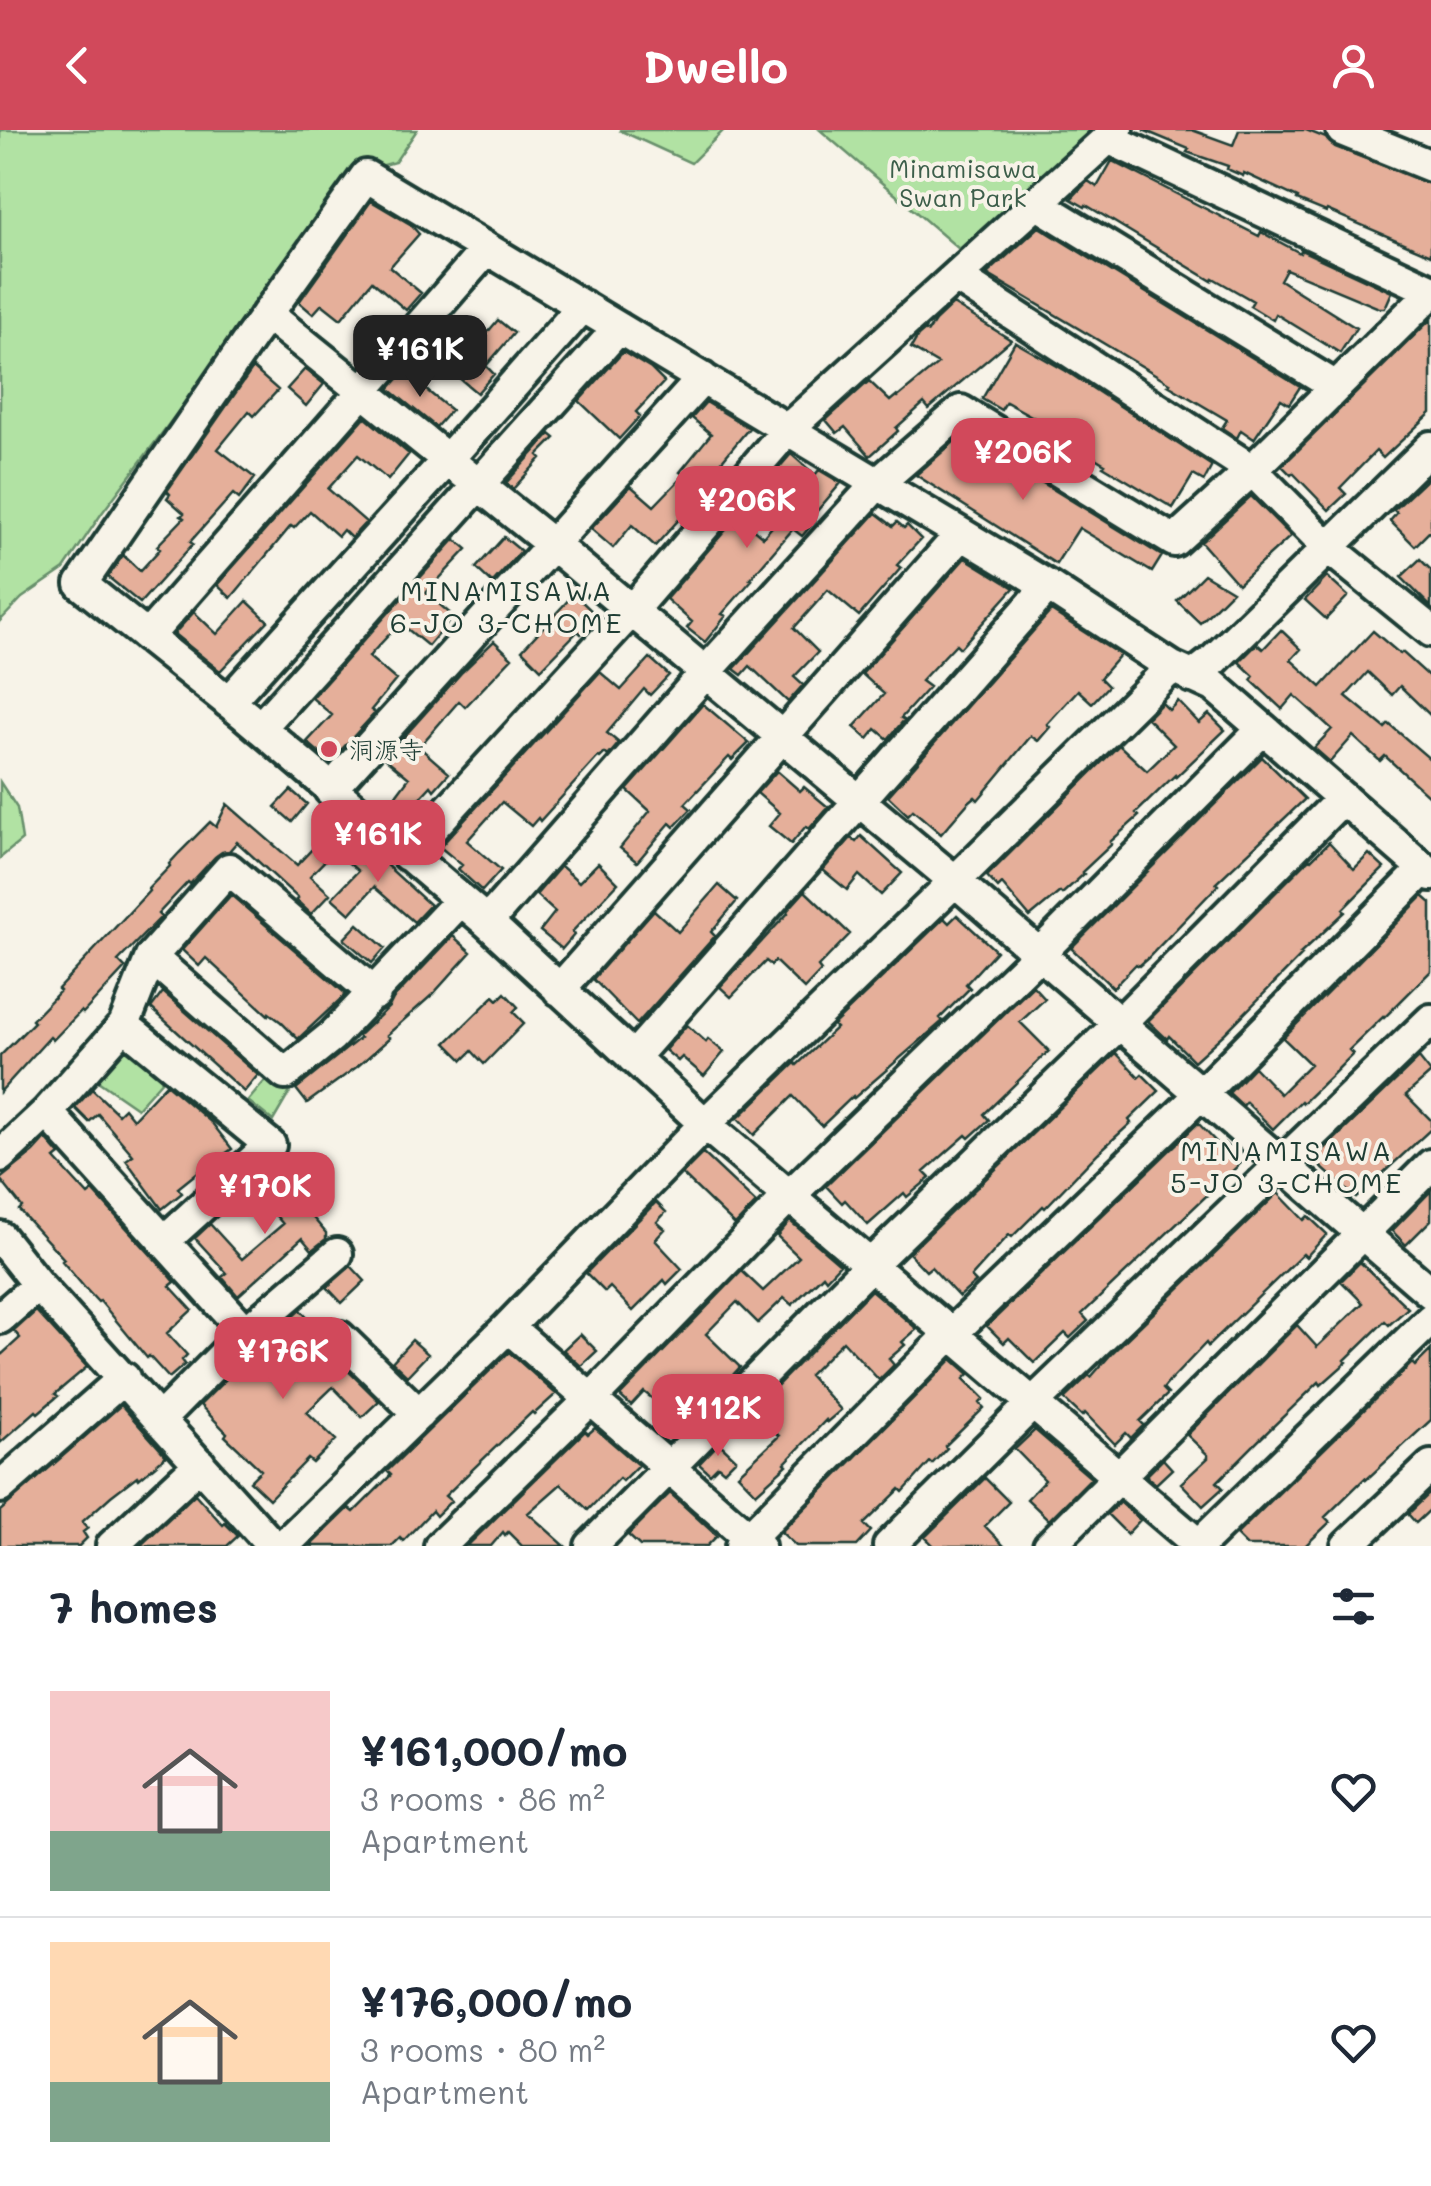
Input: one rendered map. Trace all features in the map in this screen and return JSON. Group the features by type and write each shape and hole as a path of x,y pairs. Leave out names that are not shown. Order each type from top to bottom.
{"street":[{"path":"1349,131 1431,166"},
{"path":"407,854 631,611 788,430 1112,134 1431,291 1252,470 1174,541 961,410 877,484 487,922"},
{"path":"508,1327 670,1468 749,1543 950,1335 1428,872 1214,686 1182,672 1048,586 366,176 81,584 260,728 487,922 788,1197 870,1264 950,1335 1199,1546 1431,1320"},
{"path":"1036,203 1336,387"},
{"path":"147,637 487,249"},
{"path":"956,277 1252,470 1328,548 1431,631"},
{"path":"228,702 583,306"},
{"path":"268,314 858,800 1431,1293"},
{"path":"260,728 620,328"},
{"path":"330,790 703,378"},
{"path":"284,1546 508,1327 705,1124 955,882 1182,672 1214,660 1431,447"},
{"path":"560,990 961,534"},
{"path":"633,1058 1048,586"},
{"path":"440,1546 1263,729"},
{"path":"591,1546 870,1264 1119,1024 1343,798"},
{"path":"0,1156 47,1112 124,1025 151,958 229,870 375,994"},
{"path":"151,958 285,1074 375,994 460,901"},
{"path":"889,1546 1431,1020"},
{"path":"124,1025 270,1145 164,1242"},
{"path":"47,1112 246,1332"},
{"path":"1049,1546 1431,1165"},
{"path":"0,1237 273,1546"},
{"path":"160,1419 246,1332 337,1254"},
{"path":"0,1318 38,1284"},
{"path":"340,1337 419,1414"},
{"path":"0,1487 124,1378"},
{"path":"112,1546 200,1464"},
{"path":"1348,1546 1431,1466"}],"green space":[{"path":"0,130 417,130 395,162 358,172 64,569 22,598 0,621"},
{"path":"619,130 724,130 691,163"},
{"name":"Minamisawa Swan Park","path":"820,130 1096,130 966,255"},
{"path":"0,782 17,808 22,840 0,858"},
{"path":"124,1045 165,1077 137,1108 95,1079"},
{"path":"269,1076 290,1092 273,1121 248,1101"}],"building":[{"path":"1143,130 1192,130 1233,145 1239,130 1306,130 1326,138 1335,147 1431,184 1431,255 1297,200"},
{"path":"1112,161 1259,236 1261,232 1392,292 1385,308 1286,269 1280,280 1356,328 1340,353 1276,314 1273,320 1250,306 1253,301 1071,199 1088,181 1097,187"},
{"path":"371,201 410,224 419,234 390,267 421,293 406,310 372,281 341,319 322,304 313,314 299,302"},
{"path":"1039,227 1300,387 1289,404 1281,399 1254,439 1241,430 1237,438 1222,428 1227,420 987,274"},
{"path":"953,304 1011,340 929,409 924,403 870,456 845,427 837,433 826,420 869,381 890,401 938,364 911,348 918,336 928,332"},
{"path":"1431,319 1431,413 1383,458 1376,451 1340,488 1346,494 1329,510 1282,466"},
{"path":"498,320 514,333 486,366 494,374 477,393 427,351 440,336 464,356"},
{"path":"1015,342 1212,466 1204,481 1193,475 1173,508 1031,420 1033,417 1006,402 1001,410 982,399"},
{"path":"623,352 664,382 636,412 640,416 619,439 579,401"},
{"path":"253,368 278,390 254,416 249,411 218,449 255,478 239,499 233,494 140,603 108,577 123,555 140,571 184,518 184,513 167,498 167,491"},
{"path":"305,369 324,384 306,406 287,389"},
{"path":"404,372 451,410 436,427 389,389"},
{"path":"706,402 749,428 697,491 700,493 692,505 655,546 632,525 613,548 591,529 631,486 654,506 684,475 680,472 711,434 692,418"},
{"path":"365,417 409,454 388,480 358,455 328,489 366,522 351,538 343,530 338,536 310,511 294,528 291,526 231,598 217,585"},
{"path":"550,434 555,438 513,489 506,483"},
{"path":"963,434 1162,556 1152,572 1079,528 1056,564 916,475"},
{"path":"791,454 815,475 819,470 841,483 811,518 815,521 802,536 793,529 750,579 705,642 687,628 692,622 666,599 738,516 763,537 797,498 772,476"},
{"path":"1431,475 1431,530 1415,546 1390,521 1397,513 1394,510"},
{"path":"1251,496 1291,536 1238,584 1201,542"},
{"path":"876,513 893,526 897,522 904,528 907,525 921,539 859,616 828,590 794,628 818,652 794,677 803,685 788,702 750,666 742,675 734,669"},
{"path":"504,537 521,551 492,583 476,568"},
{"path":"455,539 467,549 426,593 453,616 428,646 400,623 371,654 369,657 396,680 371,710 375,713 330,762 307,742 332,715 312,698"},
{"path":"965,558 1014,588 960,648 956,644 921,681 929,687 888,739 876,729 868,739 854,727 884,694 862,674"},
{"path":"1420,559 1431,570 1431,607 1401,577"},
{"path":"1204,574 1232,591 1200,623 1177,601"},
{"path":"1327,577 1348,596 1326,619 1305,600"},
{"path":"574,594 597,616 541,669 522,650"},
{"path":"247,601 268,621 220,671 174,634 194,612 217,634"},
{"path":"1051,611 1120,655 1100,678 1108,686 1092,703 1078,690 1047,724 1050,727 1038,741 1031,736 978,800 975,797 969,802 941,834 913,810 908,815 888,796"},
{"path":"1281,630 1301,649 1291,660 1321,687 1373,631 1431,678 1431,716 1400,686 1392,695 1368,672 1346,696 1385,728 1389,724 1431,760 1431,798 1385,756 1380,761 1353,736 1330,762 1314,748 1332,729 1294,695 1282,709 1251,680 1254,676 1239,662 1257,644 1263,649"},
{"path":"494,641 512,658 465,707 459,701 419,747 449,773 407,812 411,815 403,826 385,810 409,778 385,758"},
{"path":"650,658 669,675 650,695 644,689 607,733 619,743 608,756 605,753 598,757 540,821 538,818 531,826 502,802 467,841 501,870 482,891 458,869 462,865 440,847 600,672 621,690"},
{"path":"1178,701 1199,723 1209,714 1225,730 1136,813 1139,816 1110,842 1084,874 1030,917 1002,884 998,888 987,876 1119,745 1147,771 1174,745 1147,718 1162,703 1169,710"},
{"path":"703,704 749,743 732,760 729,757 685,804 691,809 674,827 670,823 637,862 620,848 650,811 627,790"},
{"path":"1262,757 1305,799 1216,883 1148,958 1139,966 1136,964 1113,988 1071,948"},
{"path":"777,771 800,791 804,787 828,807 791,844 769,826 780,813 757,793"},
{"path":"291,790 307,804 292,822 275,807"},
{"path":"227,804 297,865 329,831 342,843 310,876 330,894 311,914 237,842 188,882 158,914 161,917 118,961 125,968 83,1013 53,1040 50,1037 0,1092 0,1056 34,1022 58,989 179,853 210,822 216,827"},
{"path":"861,836 902,873 881,895 859,875 847,890 823,870 851,838 856,842"},
{"path":"360,841 430,905 414,922 374,887 350,914 332,898 358,871 344,859"},
{"path":"1329,842 1354,869 1369,854 1384,868 1343,909 1345,912 1194,1061 1148,1021"},
{"path":"598,863 618,883 572,932 574,935 562,949 540,931 555,912 536,895 561,866 579,882"},
{"path":"719,885 737,901 711,932 715,936 637,1024 593,979 654,910 678,932"},
{"path":"805,891 850,934 818,967 821,971 804,989 775,961 771,965 766,961 731,997 720,987"},
{"path":"231,895 346,994 298,1039 206,958 199,966 182,950"},
{"path":"1423,896 1431,903 1431,971 1349,1050 1353,1054 1273,1129 1246,1102 1243,1106 1229,1093 1254,1067 1280,1094 1310,1064 1283,1038"},
{"path":"957,915 996,951 966,984 970,988 940,1018 943,1021 822,1126 793,1096 754,1135 738,1118 836,1028 833,1025 944,918 949,923"},
{"path":"358,924 385,948 372,963 344,939"},
{"path":"453,936 471,952 433,994 387,1035 390,1038 307,1103 296,1089 360,1038"},
{"path":"1033,986 1045,999 1020,1022 1049,1051 984,1114 989,1120 924,1172 930,1178 907,1197 904,1193 868,1225 826,1186"},
{"path":"163,992 258,1075 244,1092 151,1008"},
{"path":"505,993 518,1007 513,1012 524,1023 484,1064 472,1051 463,1060 446,1043 494,996 498,1000"},
{"path":"687,1025 724,1052 704,1076 682,1057 678,1061 665,1050"},
{"path":"1116,1053 1159,1091 1045,1208 1012,1237 1009,1235 971,1277 976,1282 959,1297 931,1267 926,1271 909,1253"},
{"path":"1419,1058 1431,1073 1406,1095 1431,1120 1431,1129 1356,1198 1313,1160"},
{"path":"166,1084 212,1123 232,1149 178,1188 182,1193 162,1209 126,1160 133,1155 98,1114 89,1122 75,1108 92,1089 118,1114 124,1108 133,1119"},
{"path":"1198,1123 1242,1162 1082,1314 1088,1321 1070,1338 1065,1333 1034,1363 1009,1338 1004,1343 987,1326"},
{"path":"46,1139 60,1155 55,1159 88,1195 93,1191 175,1282 170,1286 192,1310 167,1333 187,1355 182,1360 185,1364 169,1378 84,1287 19,1210 22,1207 0,1179"},
{"path":"703,1153 756,1203 735,1225 682,1174"},
{"path":"273,1171 326,1233 326,1239 312,1250 302,1238 238,1296 222,1277 227,1273 195,1238 210,1224 242,1259 283,1224 253,1189"},
{"path":"1431,1191 1431,1220 1406,1245 1392,1231"},
{"path":"1278,1193 1304,1220 1308,1216 1327,1234 1208,1346 1206,1343 1163,1389 1168,1394 1140,1421 1144,1425 1131,1438 1126,1433 1115,1444 1085,1413 1082,1416 1064,1399"},
{"path":"656,1202 666,1212 657,1222 665,1229 655,1240 682,1269 667,1284 664,1280 633,1311 610,1287 605,1292 586,1273"},
{"path":"790,1221 840,1264 792,1305 784,1298 758,1323 737,1302 706,1334 740,1367 712,1398 692,1417 662,1388 653,1399 644,1392 631,1406 620,1396 742,1271 763,1291 799,1257 777,1236"},
{"path":"1360,1262 1408,1308 1389,1325 1385,1321 1347,1362 1321,1385 1319,1382 1217,1482 1223,1488 1203,1506 1181,1483 1208,1458 1187,1435 1297,1325 1317,1347 1363,1303 1341,1281"},
{"path":"351,1266 365,1281 342,1303 327,1287"},
{"path":"871,1290 917,1329 889,1359 894,1365 879,1380 843,1341 809,1375 841,1410 826,1420 756,1493 738,1474 779,1436 753,1410"},
{"path":"300,1310 322,1333 319,1336 327,1350 379,1401 362,1417 333,1387 307,1412 336,1440 313,1463 308,1459 269,1499 250,1481 261,1470 200,1405"},
{"path":"36,1311 87,1367 0,1443 0,1356 20,1338 14,1331"},
{"path":"580,1334 597,1351 581,1366 563,1350"},
{"path":"412,1340 428,1354 407,1376 392,1362"},
{"path":"1431,1350 1431,1420 1325,1517 1330,1522 1305,1546 1247,1546 1236,1535 1412,1363 1415,1366"},
{"path":"509,1352 556,1394 445,1496 451,1501 436,1516 432,1511 403,1541 400,1538 392,1546 310,1546 349,1508 354,1512 391,1475 387,1471"},
{"path":"952,1359 969,1374 964,1379 984,1399 980,1403 984,1408 932,1464 864,1524 871,1531 857,1546 796,1546 781,1532"},
{"path":"121,1405 166,1456 82,1522 88,1528 83,1532 87,1538 79,1546 0,1546 0,1511"},
{"path":"595,1428 638,1465 622,1481 619,1478 588,1510 561,1484 528,1513 565,1546 522,1546 503,1532 491,1546 467,1546 585,1431 588,1434"},
{"path":"1035,1430 1091,1478 1049,1520 1027,1499 1045,1480 1015,1449"},
{"path":"719,1443 736,1459 724,1471 718,1466 710,1474 699,1464"},
{"path":"1163,1459 1172,1469 1156,1484 1146,1476"},
{"path":"985,1478 1009,1502 985,1526 1004,1546 934,1546 925,1537"},
{"path":"1431,1492 1431,1509 1416,1523 1408,1514"},
{"path":"670,1493 717,1536 707,1546 640,1546 628,1535"},
{"path":"195,1494 238,1536 227,1546 140,1546"},
{"path":"1120,1502 1140,1520 1127,1534 1107,1514"}],"place":[{"name":"洞源寺","path":"329,749"}],"district":[{"name":"MINAMISAWA 6-JO 3-CHOME","path":"507,606"},
{"name":"MINAMISAWA 5-JO 3-CHOME","path":"1287,1166"}]}
